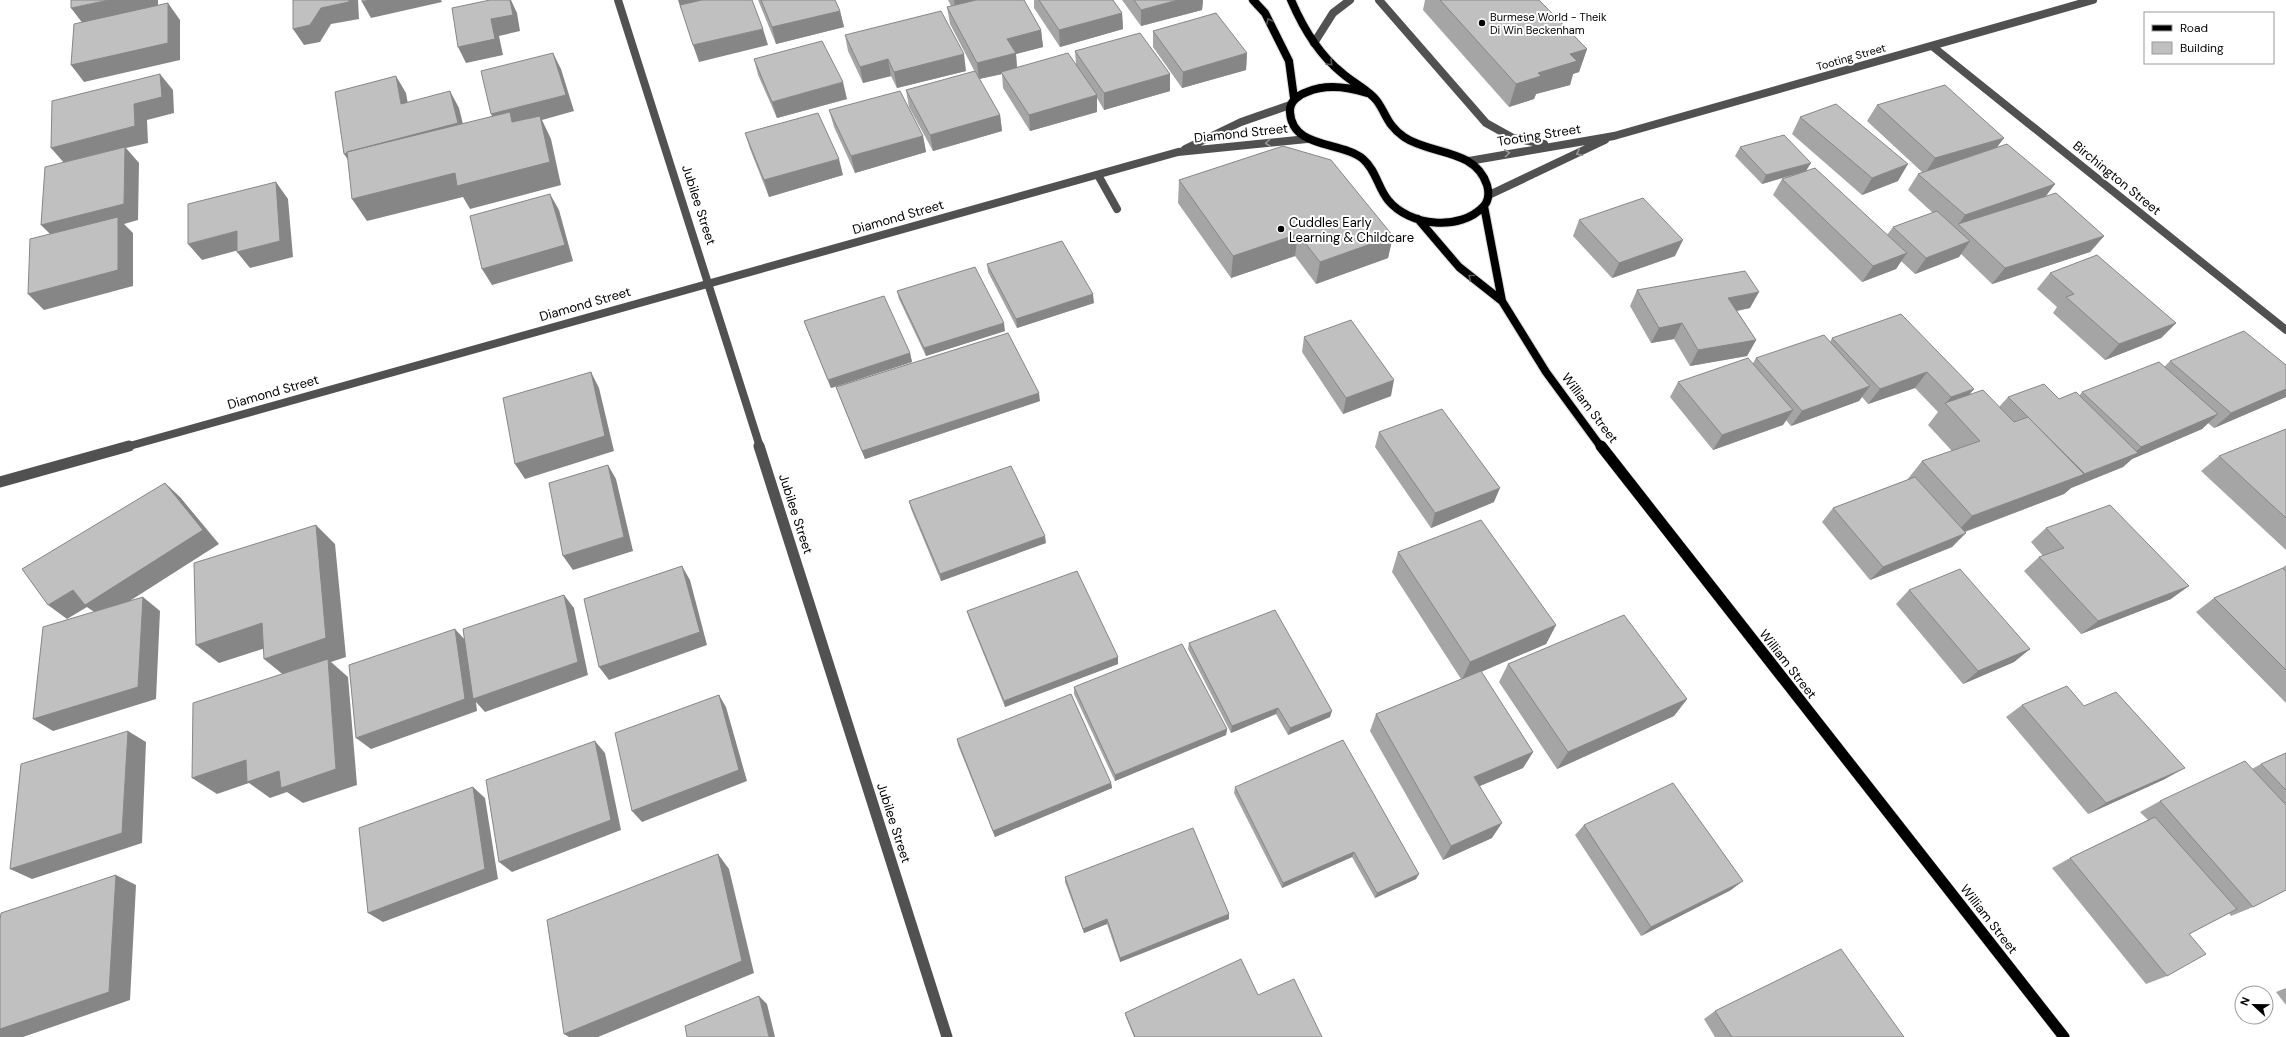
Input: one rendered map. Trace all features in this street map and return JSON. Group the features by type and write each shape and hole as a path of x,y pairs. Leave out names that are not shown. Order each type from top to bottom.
{"main road":[{"name":"William Street","path":"1254,0 1265,13 1289,61 1292,102 1290,117 1294,129 1307,138 1362,158 1376,173 1388,201 1404,213 1418,219 1442,222 1458,220 1472,215 1484,206 1502,301"},
{"path":"1291,0 1298,18 1321,54 1337,70 1377,102 1384,115 1404,137 1431,150 1469,161 1479,170 1485,180 1489,195 1484,206"},
{"path":"1292,102 1317,89 1331,87 1346,88 1367,93"},
{"name":"William Street","path":"1418,219 1459,267 1502,301 1546,372 1614,463 2064,1037"}],"street":[{"name":"Jubilee Street","path":"618,0 947,1037"},
{"path":"1314,43 1330,16 1340,5 1350,0"},
{"path":"1379,0 1486,123 1497,132 1510,138 1531,143 1552,145"},
{"name":"Tooting Street","path":"1469,161 1552,145 1614,136 2093,0"},
{"name":"Birchington Street","path":"1932,46 2286,330"},
{"name":"Diamond Street","path":"0,482 1178,152 1241,122 1292,102"},
{"name":"Tooting Street","path":"1489,195 1614,136"},
{"name":"Diamond Street","path":"1178,152 1307,138"},
{"path":"1098,175 1117,209"}],"building":[{"path":"71,0 109,0 71,8"},
{"path":"293,0 349,0 349,2 321,8 310,25 293,29"},
{"path":"490,0 510,0 513,15 491,19 495,39 458,47 452,8"},
{"path":"702,0 752,0 763,29 693,45 680,5"},
{"path":"761,0 835,0 840,11 772,27"},
{"path":"976,0 1024,0 1041,30 1007,39 1016,53 977,63 947,7"},
{"path":"1039,0 1113,0 1122,13 1059,30"},
{"path":"1134,0 1178,0 1141,10"},
{"path":"1440,0 1539,0 1587,49 1570,54 1577,61 1538,73 1541,76 1516,84"},
{"path":"168,3 168,43 71,65 74,24"},
{"path":"941,11 964,54 894,72 888,59 860,67 845,35"},
{"path":"1216,13 1247,53 1183,72 1153,31"},
{"path":"1140,33 1170,74 1104,93 1075,51"},
{"path":"822,41 843,82 772,102 754,59"},
{"path":"553,53 566,95 491,114 481,71"},
{"path":"1068,53 1097,95 1029,115 1001,72"},
{"path":"975,71 1000,115 930,135 906,90"},
{"path":"160,74 162,97 134,104 135,126 51,148 52,101"},
{"path":"396,76 401,104 450,91 458,123 344,154 335,92"},
{"path":"1945,85 2004,138 1935,158 1877,105"},
{"path":"900,91 923,136 851,156 829,110"},
{"path":"1836,104 1908,164 1872,178 1800,117"},
{"path":"510,112 512,122 540,116 550,162 457,186 455,173 352,199 347,152"},
{"path":"818,113 839,159 764,180 745,133"},
{"path":"1784,135 1811,163 1766,175 1740,147"},
{"path":"2007,144 2055,184 1965,215 1918,174"},
{"name":"Cuddles Early Learning & Childcare","path":"1283,146 1331,160 1393,236 1320,262 1298,234 1233,256 1179,180"},
{"path":"125,147 124,204 41,225 45,167"},
{"path":"1815,168 1907,253 1873,266 1782,179"},
{"path":"276,182 280,241 237,252 237,231 188,244 188,204"},
{"path":"2056,193 2104,236 2005,268 1958,224"},
{"path":"550,194 565,245 482,269 470,216"},
{"path":"1643,198 1683,240 1619,263 1579,220"},
{"path":"1937,211 1970,241 1926,258 1893,227"},
{"path":"118,217 118,270 28,294 30,239"},
{"path":"1062,241 1093,294 1016,319 987,264"},
{"path":"2097,255 2176,323 2119,344 2066,297 2074,294 2050,273"},
{"path":"975,267 1004,323 924,348 897,291"},
{"path":"1745,271 1759,292 1728,298 1756,340 1698,350 1682,323 1659,328 1637,290"},
{"path":"884,296 910,353 828,380 804,321"},
{"path":"1901,314 1974,389 1951,397 1927,372 1880,389 1832,338"},
{"path":"1351,320 1394,380 1346,398 1304,337"},
{"path":"2244,331 2286,365 2286,389 2231,413 2170,361"},
{"path":"1008,333 1039,393 862,451 836,387"},
{"path":"1824,335 1870,386 1802,411 1756,358"},
{"path":"1748,358 1793,410 1722,435 1678,382"},
{"path":"2159,362 2218,414 2141,447 2082,392"},
{"path":"591,372 605,436 515,464 503,398"},
{"path":"2044,384 2059,399 2076,392 2138,453 2084,474 2008,397"},
{"path":"1983,390 2014,422 2028,417 2085,474 1972,516 1922,461 1980,441 1945,403"},
{"path":"1442,409 1500,488 1435,513 1379,432"},
{"path":"2286,429 2286,518 2219,456"},
{"path":"608,465 624,537 563,556 549,483"},
{"path":"1011,466 1045,536 940,574 909,501"},
{"path":"1915,477 1966,533 1883,567 1833,508"},
{"path":"165,483 203,530 85,605 73,590 48,605 22,569"},
{"path":"2110,505 2189,586 2098,621 2039,557 2064,548 2046,528"},
{"path":"1481,520 1556,625 1470,662 1398,552"},
{"path":"316,525 326,638 264,659 262,623 196,645 194,563"},
{"path":"682,566 700,632 599,667 584,599"},
{"path":"2283,568 2286,572 2286,670 2214,598"},
{"path":"1960,569 2030,649 1978,671 1909,590"},
{"path":"1077,571 1118,657 1004,701 967,611"},
{"path":"564,595 578,662 473,699 463,629"},
{"path":"143,597 138,687 33,719 43,627"},
{"path":"1275,610 1332,711 1290,728 1278,708 1232,726 1189,643"},
{"path":"1624,615 1687,699 1568,752 1508,664"},
{"path":"455,629 465,699 356,738 349,665"},
{"path":"1182,644 1227,729 1115,775 1074,687"},
{"path":"328,659 336,769 281,788 279,771 247,782 246,760 192,778 193,703"},
{"path":"1481,671 1533,752 1474,777 1502,823 1451,846 1376,714"},
{"path":"2067,686 2084,706 2116,692 2185,768 2106,803 2022,705"},
{"path":"1071,694 1111,783 993,831 957,739"},
{"path":"719,695 739,770 632,811 615,733"},
{"path":"128,731 122,833 10,869 21,764"},
{"path":"1343,740 1419,874 1377,893 1354,852 1283,883 1235,787"},
{"path":"595,741 611,820 499,862 486,780"},
{"path":"2286,753 2286,790 2261,764"},
{"path":"2245,761 2286,805 2286,890 2253,907 2160,801"},
{"path":"1673,783 1743,881 1651,927 1584,825"},
{"path":"473,787 485,869 368,913 359,828"},
{"path":"2155,817 2237,909 2189,934 2206,954 2167,976 2070,858"},
{"path":"1193,828 1229,914 1120,958 1107,919 1083,929 1065,877"},
{"path":"718,854 742,961 564,1034 547,920"},
{"path":"116,875 109,992 0,1029 1,913"},
{"path":"1841,949 1904,1037 1732,1037 1715,1011"},
{"path":"1241,959 1258,995 1294,979 1322,1037 1135,1037 1125,1013"},
{"path":"759,996 769,1037 687,1037 685,1026"}],"place":[{"name":"Burmese World - Theik Di Win Beckenham","path":"1482,23"},
{"name":"Cuddles Early Learning & Childcare","path":"1281,229"}]}
